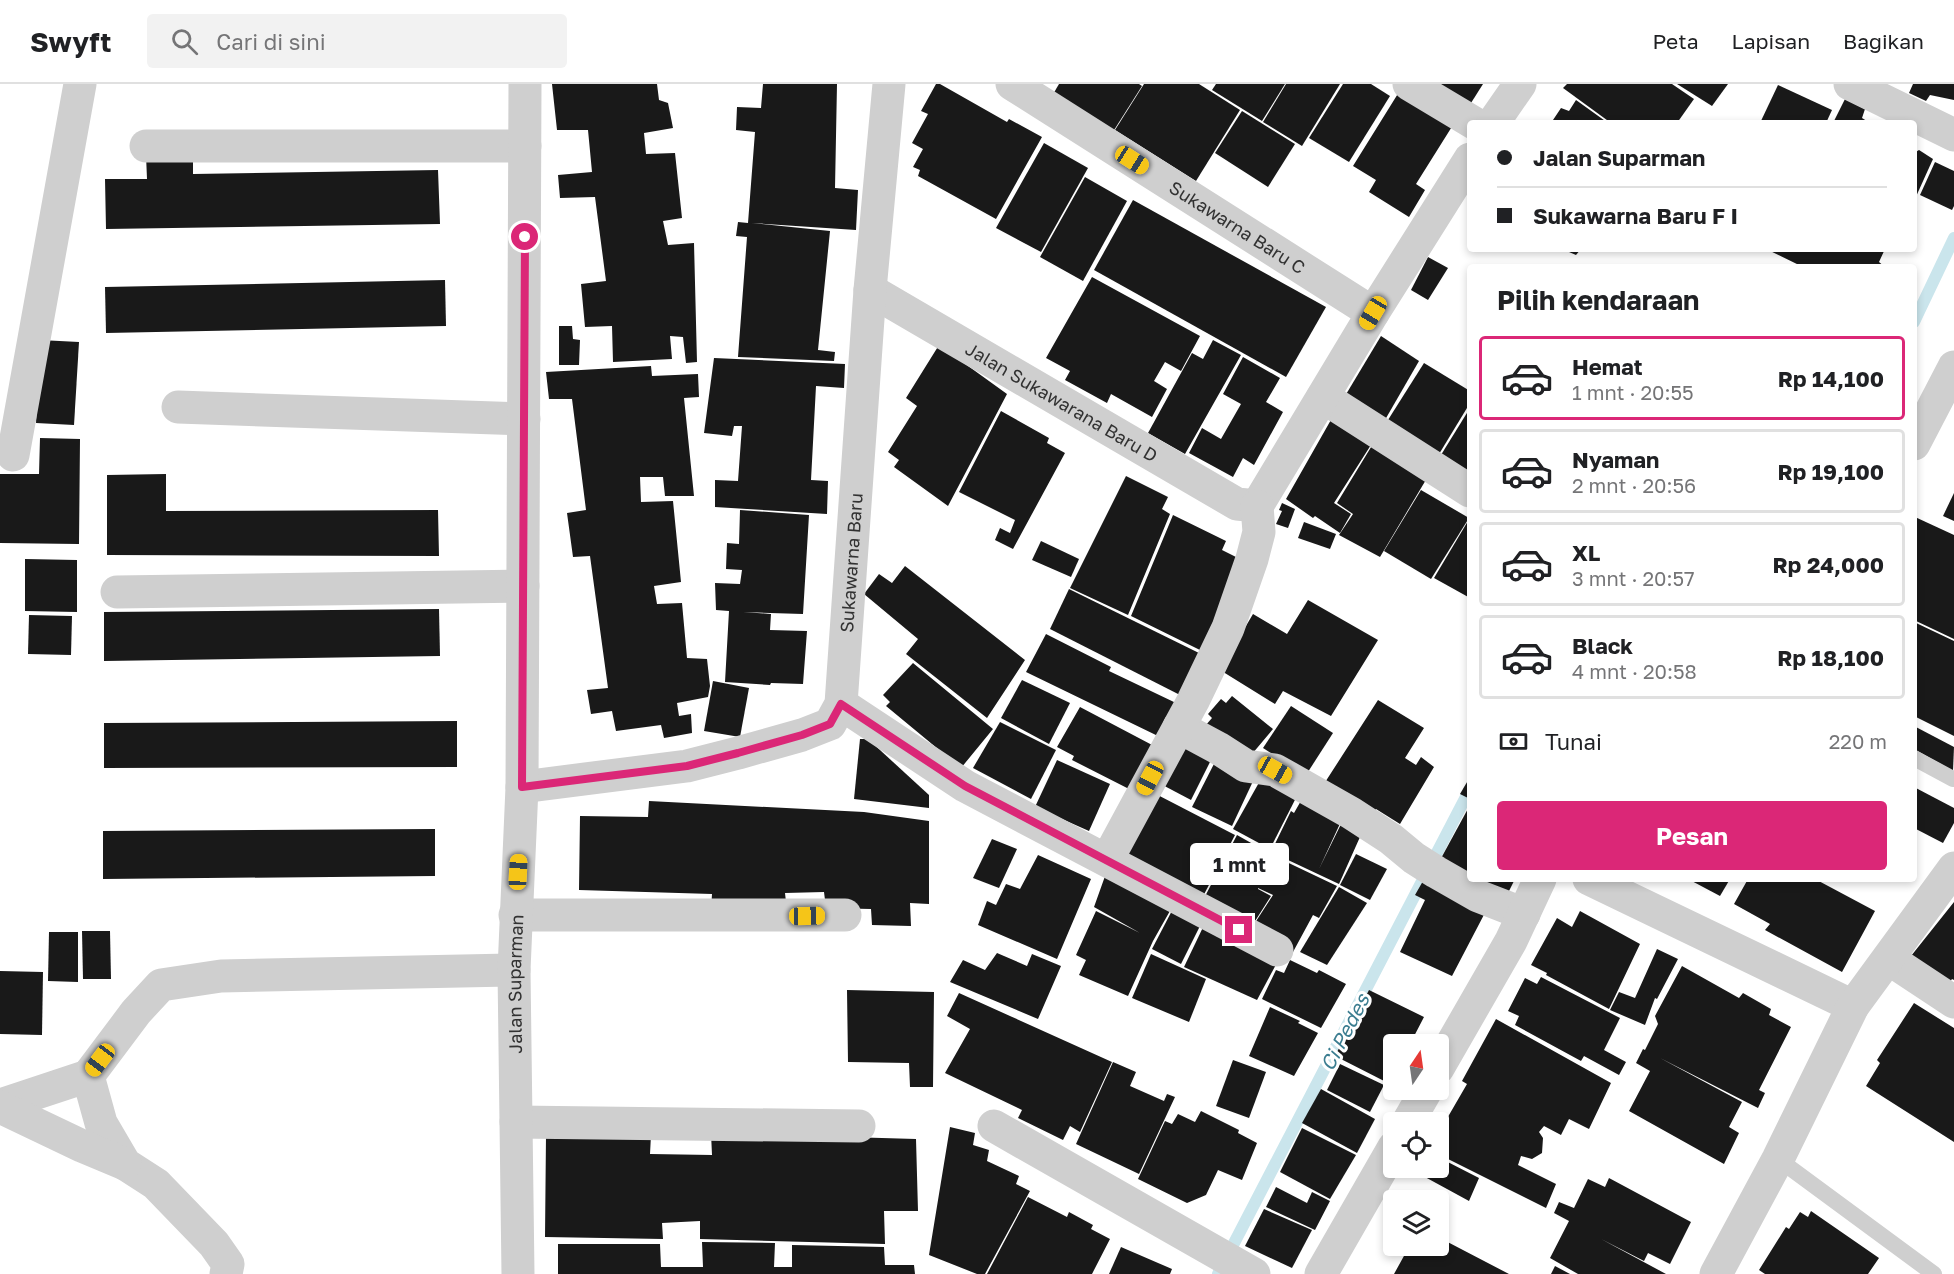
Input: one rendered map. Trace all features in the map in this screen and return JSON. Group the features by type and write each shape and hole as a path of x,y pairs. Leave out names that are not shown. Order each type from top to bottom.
{"street":[{"path":"13,455 80,84"},
{"name":"Jalan Suparman","path":"518,1274 514,970 522,787 525,84"},
{"name":"Sukawarna Baru","path":"841,704 870,291 889,84"},
{"name":"Sukawarna Baru C","path":"1012,84 1373,313"},
{"path":"1408,84 1469,120"},
{"path":"1495,120 1520,84"},
{"path":"1850,84 1954,135"},
{"path":"146,146 525,146"},
{"path":"1107,860 1213,662 1228,628 1259,532 1257,506 1373,313 1467,164"},
{"name":"Jalan Sukawarana Baru D","path":"870,291 1237,504 1257,506"},
{"path":"1917,438 1954,367"},
{"path":"1323,397 1467,489"},
{"path":"178,407 524,419"},
{"path":"117,592 523,586"},
{"path":"522,787 687,766 738,753 802,735 830,724 841,704 965,786 1277,950"},
{"path":"1179,727 1246,766 1275,770 1351,813 1391,839 1429,868 1478,896 1518,928"},
{"path":"1716,1274 1778,1159 1853,1006 1954,868"},
{"path":"1449,1049 1518,928 1539,882"},
{"path":"1595,882 1853,1006"},
{"path":"515,915 845,915"},
{"path":"1889,959 1954,1002"},
{"path":"0,1106 88,1076 136,1012 161,985 221,976 514,970"},
{"path":"88,1076 100,1123 125,1164"},
{"path":"0,1106 125,1164 156,1184 214,1244 228,1264 226,1274"},
{"path":"516,1122 859,1126"},
{"path":"994,1126 1250,1272"},
{"path":"1321,1274 1383,1166"}],"lane":[{"path":"1917,760 1953,779"},
{"path":"1778,1159 1934,1274"}],"building":[{"path":"552,84 657,84 659,100 668,103 673,128 644,133 646,154 675,153 682,218 663,221 668,245 694,243 697,362 686,363 683,337 670,336 672,359 613,362 612,326 585,327 581,284 606,281 595,197 560,198 558,175 592,172 588,130 557,130"},
{"path":"763,84 837,84 835,188 858,190 856,230 752,223 830,231 818,350 835,352 834,361 738,357 747,237 736,236 738,222 748,223 755,132 736,130 737,107 761,108"},
{"path":"936,84 940,84 1007,122 1009,119 1042,137 996,219 918,176 920,170 913,167 923,149 912,143 928,114 921,111"},
{"path":"1059,84 1139,84 1142,86 1109,138 1049,101"},
{"path":"1144,84 1199,84 1240,110 1196,181 1115,130"},
{"path":"1216,84 1285,84 1262,121 1212,90"},
{"path":"1286,84 1340,84 1302,146 1263,122"},
{"path":"1343,84 1371,84 1390,96 1349,162 1309,138"},
{"path":"1438,84 1483,84 1471,103"},
{"path":"1567,84 1672,84 1694,99 1679,120 1607,120 1563,88"},
{"path":"1677,84 1728,84 1712,106"},
{"path":"1913,84 1954,84 1954,100 1930,95 1926,101 1909,93"},
{"path":"1778,85 1832,110 1827,120 1761,120"},
{"path":"1399,92 1453,125 1416,184 1425,190 1409,217 1369,192 1376,180 1353,166"},
{"path":"1845,99 1865,109 1862,118 1865,120 1834,120"},
{"path":"1576,100 1604,120 1553,120 1561,108 1569,111"},
{"path":"1242,111 1295,144 1268,187 1215,153"},
{"path":"1044,143 1088,168 1041,252 996,228"},
{"path":"1919,150 1933,159 1917,194 1917,151"},
{"path":"146,155 193,155 193,174 438,170 440,224 106,229 105,179 147,179"},
{"path":"1935,162 1954,171 1952,210 1920,195"},
{"path":"1085,177 1127,201 1083,281 1040,257"},
{"path":"1133,200 1326,307 1286,377 1094,270"},
{"path":"1772,252 1884,252 1879,262 1881,264 1797,264"},
{"path":"1428,257 1448,268 1428,300 1411,290"},
{"path":"1092,277 1200,336 1181,371 1165,362 1154,381 1167,389 1152,417 1111,394 1107,403 1065,380 1070,371 1046,358"},
{"path":"445,280 446,326 106,333 105,287"},
{"path":"559,326 572,326 573,339 580,340 579,365 559,365"},
{"path":"1381,336 1419,361 1378,432 1339,406"},
{"path":"40,340 79,342 74,425 36,423"},
{"path":"1213,340 1241,355 1185,454 1148,433 1192,353 1203,359"},
{"path":"939,345 1007,394 948,506 894,467 899,460 888,452 917,406 906,398"},
{"path":"1243,357 1280,378 1266,402 1283,412 1254,465 1243,458 1233,477 1189,453 1202,428 1221,439 1241,404 1223,394"},
{"path":"714,358 845,364 844,388 816,386 811,480 828,481 827,514 715,507 715,480 738,481 742,426 734,426 732,436 704,433"},
{"path":"1424,363 1467,389 1467,408 1433,464 1381,431"},
{"path":"651,366 652,376 698,374 699,397 684,398 694,496 665,496 663,477 640,477 641,502 673,501 681,582 654,586 657,604 682,603 687,658 707,659 710,686 708,697 677,703 679,716 691,714 692,733 664,738 661,725 616,731 612,711 591,714 587,690 608,688 590,556 573,557 567,513 586,510 572,399 549,399 546,372"},
{"path":"1001,411 1049,438 1047,443 1065,453 1013,549 995,540 1000,528 1010,533 1015,520 959,492"},
{"path":"1336,411 1376,437 1334,503 1351,514 1340,533 1286,499"},
{"path":"1467,413 1467,472 1436,463"},
{"path":"1379,434 1433,468 1380,557 1339,535 1353,514 1337,503"},
{"path":"40,438 80,439 79,544 0,543 0,474 39,474"},
{"path":"166,474 166,511 438,510 439,556 107,555 107,475"},
{"path":"1126,476 1168,497 1162,509 1170,514 1128,615 1070,588"},
{"path":"1421,490 1467,517 1467,521 1431,579 1384,551"},
{"path":"1954,493 1954,521 1943,516"},
{"path":"1282,503 1295,509 1288,528 1276,524 1282,511 1279,510"},
{"path":"740,510 809,515 803,614 743,612 771,614 770,630 807,631 803,684 771,683 770,685 725,682 729,611 716,610 715,583 740,584 742,570 726,569 727,543 739,544"},
{"path":"1173,515 1226,541 1222,550 1238,558 1202,651 1131,616"},
{"path":"1917,518 1954,535 1954,639 1917,621"},
{"path":"1304,522 1336,534 1330,549 1298,538"},
{"path":"1467,523 1467,596 1434,578"},
{"path":"1041,541 1079,559 1071,577 1032,560"},
{"path":"25,559 77,560 77,612 25,611"},
{"path":"905,566 1025,660 987,718 906,654 918,639 864,594 879,574 892,583"},
{"path":"1069,589 1201,654 1182,696 1050,629"},
{"path":"1308,600 1378,640 1331,716 1283,691 1275,704 1220,670 1253,614 1287,634"},
{"path":"439,609 440,656 104,661 104,612"},
{"path":"29,615 72,616 71,655 28,654"},
{"path":"1917,623 1954,641 1954,736 1917,718"},
{"path":"1046,634 1111,667 1109,671 1176,703 1160,737 1026,672"},
{"path":"913,663 993,729 961,768 886,706 890,702 883,695"},
{"path":"1022,680 1070,703 1049,744 1001,718"},
{"path":"713,681 749,688 740,737 704,731"},
{"path":"1232,696 1273,729 1247,760 1205,726 1212,718 1208,714 1221,699 1226,703"},
{"path":"1378,700 1424,728 1405,758 1416,765 1421,757 1434,767 1400,824 1376,809 1371,816 1322,787"},
{"path":"1291,706 1333,733 1306,775 1263,748"},
{"path":"1080,707 1154,746 1131,790 1072,760 1074,756 1057,747"},
{"path":"457,721 457,767 104,768 104,723"},
{"path":"1000,722 1056,750 1031,799 973,768"},
{"path":"1917,728 1954,747 1953,771 1917,751"},
{"path":"1180,735 1215,752 1191,800 1155,781"},
{"path":"860,739 868,739 929,795 929,808 854,799"},
{"path":"1217,758 1255,777 1232,826 1192,807"},
{"path":"1057,760 1110,784 1089,831 1035,807"},
{"path":"1266,770 1301,788 1270,849 1233,829"},
{"path":"1467,782 1467,798 1460,794"},
{"path":"1917,789 1954,808 1954,823 1943,843 1917,830"},
{"path":"1150,791 1235,835 1199,904 1115,858"},
{"path":"1306,792 1344,815 1319,869 1344,818 1364,828 1339,884 1271,852 1291,811 1294,813"},
{"path":"649,801 864,812 929,821 929,904 910,903 911,926 872,925 871,909 826,908 824,892 785,893 787,911 711,910 712,894 579,890 580,816 648,817"},
{"path":"1467,811 1467,876 1439,862"},
{"path":"435,829 435,876 103,879 103,831"},
{"path":"1237,835 1274,856 1337,886 1319,918 1313,915 1293,952 1251,929 1273,895 1258,888 1271,896 1250,929 1201,904"},
{"path":"992,839 1017,849 999,888 973,878"},
{"path":"1356,854 1387,869 1370,900 1340,885"},
{"path":"1038,855 1091,879 1057,959 978,925 987,901 996,905 1006,884 1020,889"},
{"path":"1109,865 1175,902 1153,941 1128,996 1079,975 1086,960 1076,955 1096,911 1140,933 1094,907"},
{"path":"1427,874 1488,907 1452,976 1400,952 1425,900 1415,895"},
{"path":"1484,882 1514,882 1507,895"},
{"path":"1694,882 1728,882 1720,896"},
{"path":"1746,882 1821,882 1875,911 1842,972 1765,930 1770,924 1734,904"},
{"path":"1339,887 1367,903 1327,965 1300,952"},
{"path":"1177,901 1205,916 1181,964 1152,949"},
{"path":"1954,902 1954,980 1950,982 1911,956"},
{"path":"1580,911 1640,944 1609,1009 1531,965 1557,918 1572,927"},
{"path":"1206,921 1280,957 1257,1000 1184,967"},
{"path":"82,931 110,931 111,979 83,979"},
{"path":"49,932 78,932 78,982 48,981"},
{"path":"1657,949 1678,959 1657,999 1655,998 1645,1025 1610,1010 1619,992 1635,998"},
{"path":"997,953 1027,966 1032,954 1061,966 1038,1019 950,982 963,960 985,970"},
{"path":"1151,954 1206,979 1189,1022 1132,998"},
{"path":"1290,960 1317,973 1319,970 1346,984 1321,1028 1262,999 1276,970 1284,973"},
{"path":"1682,966 1739,998 1743,993 1771,1009 1769,1015 1791,1027 1759,1090 1765,1093 1758,1108 1660,1058 1742,1102 1729,1127 1739,1133 1724,1164 1629,1111 1650,1071 1636,1063 1658,1024 1655,1016"},
{"path":"0,971 43,972 42,1035 0,1034"},
{"path":"1541,977 1620,1018 1604,1050 1626,1062 1619,1075 1584,1056 1581,1061 1515,1025 1519,1016 1508,1011 1525,978 1537,984"},
{"path":"847,990 934,992 933,1087 910,1087 909,1063 848,1062"},
{"path":"1369,990 1424,1017 1415,1034 1383,1034 1383,1080 1335,1056"},
{"path":"959,993 1112,1062 1080,1132 1070,1126 1063,1140 1018,1118 1022,1110 945,1073 970,1029 947,1016"},
{"path":"1914,1003 1954,1028 1954,1142 1866,1086 1880,1063 1877,1060"},
{"path":"1270,1007 1300,1021 1298,1023 1318,1033 1294,1076 1249,1056"},
{"path":"1496,1019 1611,1083 1589,1129 1569,1119 1561,1135 1544,1126 1539,1132 1543,1138 1542,1153 1532,1159 1521,1156 1518,1165 1556,1184 1546,1208 1449,1160 1449,1115 1467,1084 1462,1081"},
{"path":"1233,1060 1266,1072 1249,1118 1216,1106"},
{"path":"1113,1062 1136,1072 1130,1086 1164,1101 1167,1094 1175,1097 1139,1174 1076,1144"},
{"path":"1340,1064 1383,1085 1370,1112 1327,1090"},
{"path":"1321,1089 1375,1119 1357,1153 1302,1123"},
{"path":"1201,1111 1239,1130 1238,1133 1257,1143 1242,1180 1218,1170 1206,1195 1187,1203 1138,1179 1165,1121 1172,1124 1178,1114 1195,1122"},
{"path":"950,1127 975,1133 973,1145 989,1150 987,1161 1019,1176 1016,1184 1030,1191 985,1274 977,1274 929,1255"},
{"path":"1302,1128 1356,1155 1330,1199 1280,1172"},
{"path":"711,1133 916,1139 918,1211 884,1211 885,1244 700,1239 700,1221 662,1223 663,1239 545,1237 546,1135 651,1135 650,1154 712,1155"},
{"path":"1449,1163 1479,1178 1469,1201 1427,1178 1449,1178"},
{"path":"1609,1178 1691,1222 1670,1264 1648,1253 1644,1261 1601,1239 1666,1274 1578,1274 1550,1258 1569,1221 1554,1213 1559,1202 1574,1208 1588,1179 1605,1187"},
{"path":"1276,1187 1307,1203 1312,1192 1330,1201 1315,1230 1266,1207"},
{"path":"1028,1197 1067,1217 1069,1212 1093,1225 1091,1229 1110,1239 1092,1274 987,1274"},
{"path":"1264,1209 1312,1230 1292,1268 1245,1246"},
{"path":"1811,1211 1879,1258 1868,1274 1765,1274 1759,1270 1786,1227 1789,1229 1800,1212 1808,1217"},
{"path":"702,1242 775,1243 774,1267 792,1267 792,1245 884,1247 885,1265 914,1265 915,1274 558,1274 558,1244 660,1244 661,1267 703,1267"},
{"path":"1449,1243 1509,1274 1394,1274 1404,1256 1449,1256"},
{"path":"1121,1247 1172,1269 1170,1274 1109,1274"},
{"path":"1555,1266 1570,1274 1551,1274"}],"waterway":[{"name":"Ci Pedes","path":"1917,316 1954,238"},
{"name":"Ci Pedes","path":"1218,1274 1467,795"}],"route":[{"path":"525,237 522,787 687,766 738,753 802,735 830,724 841,704 965,786 1239,930"}]}
